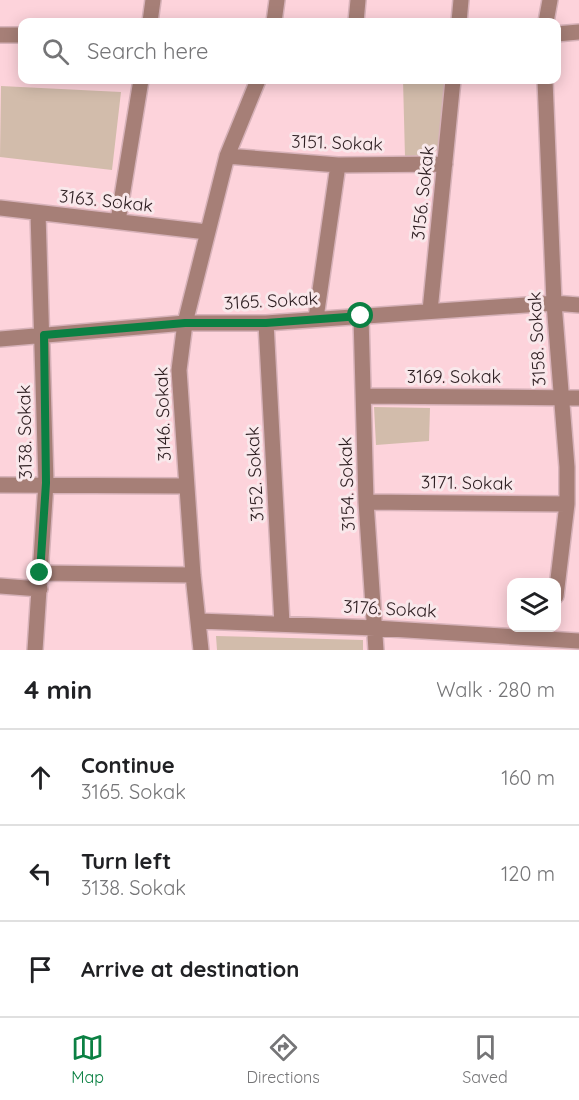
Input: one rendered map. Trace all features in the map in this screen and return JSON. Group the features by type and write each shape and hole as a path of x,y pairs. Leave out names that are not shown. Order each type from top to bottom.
{"street":[{"path":"151,18 153,0"},
{"path":"274,18 276,0"},
{"path":"356,18 358,0"},
{"path":"459,18 461,0"},
{"path":"547,18 550,0"},
{"path":"561,34 579,32"},
{"path":"0,35 18,35"},
{"path":"118,221 140,84"},
{"name":"3146. Sokak","path":"201,650 186,486 179,370 185,323 227,156 256,84"},
{"name":"3156. Sokak","path":"430,311 453,84"},
{"name":"3158. Sokak","path":"546,84 554,303 567,467 567,504 558,578"},
{"name":"3151. Sokak","path":"227,156 338,165 445,164"},
{"path":"316,318 338,165"},
{"name":"3163. Sokak","path":"0,208 207,232"},
{"name":"3138. Sokak","path":"35,650 46,483 44,335 38,213"},
{"name":"3165. Sokak","path":"0,339 185,323 266,323 554,303 579,305"},
{"name":"3154. Sokak","path":"361,316 366,502 376,650"},
{"name":"3152. Sokak","path":"266,323 282,624"},
{"name":"3169. Sokak","path":"364,396 560,396 579,398"},
{"path":"0,485 46,483 186,486"},
{"name":"3171. Sokak","path":"366,502 567,504"},
{"path":"40,573 193,575"},
{"path":"0,586 40,589"},
{"name":"3176. Sokak","path":"199,621 507,631"},
{"name":"3176. Sokak","path":"553,632 579,641"}],"shaded area":[{"path":"403,84 446,84 440,148 431,154 405,157"},
{"path":"1,86 121,92 112,170 0,157"},
{"path":"374,407 430,408 429,441 376,445"},
{"path":"216,636 363,640 363,650 217,650"}],"route":[{"path":"40,573 46,483 44,335 185,323 266,323 361,316"}]}
